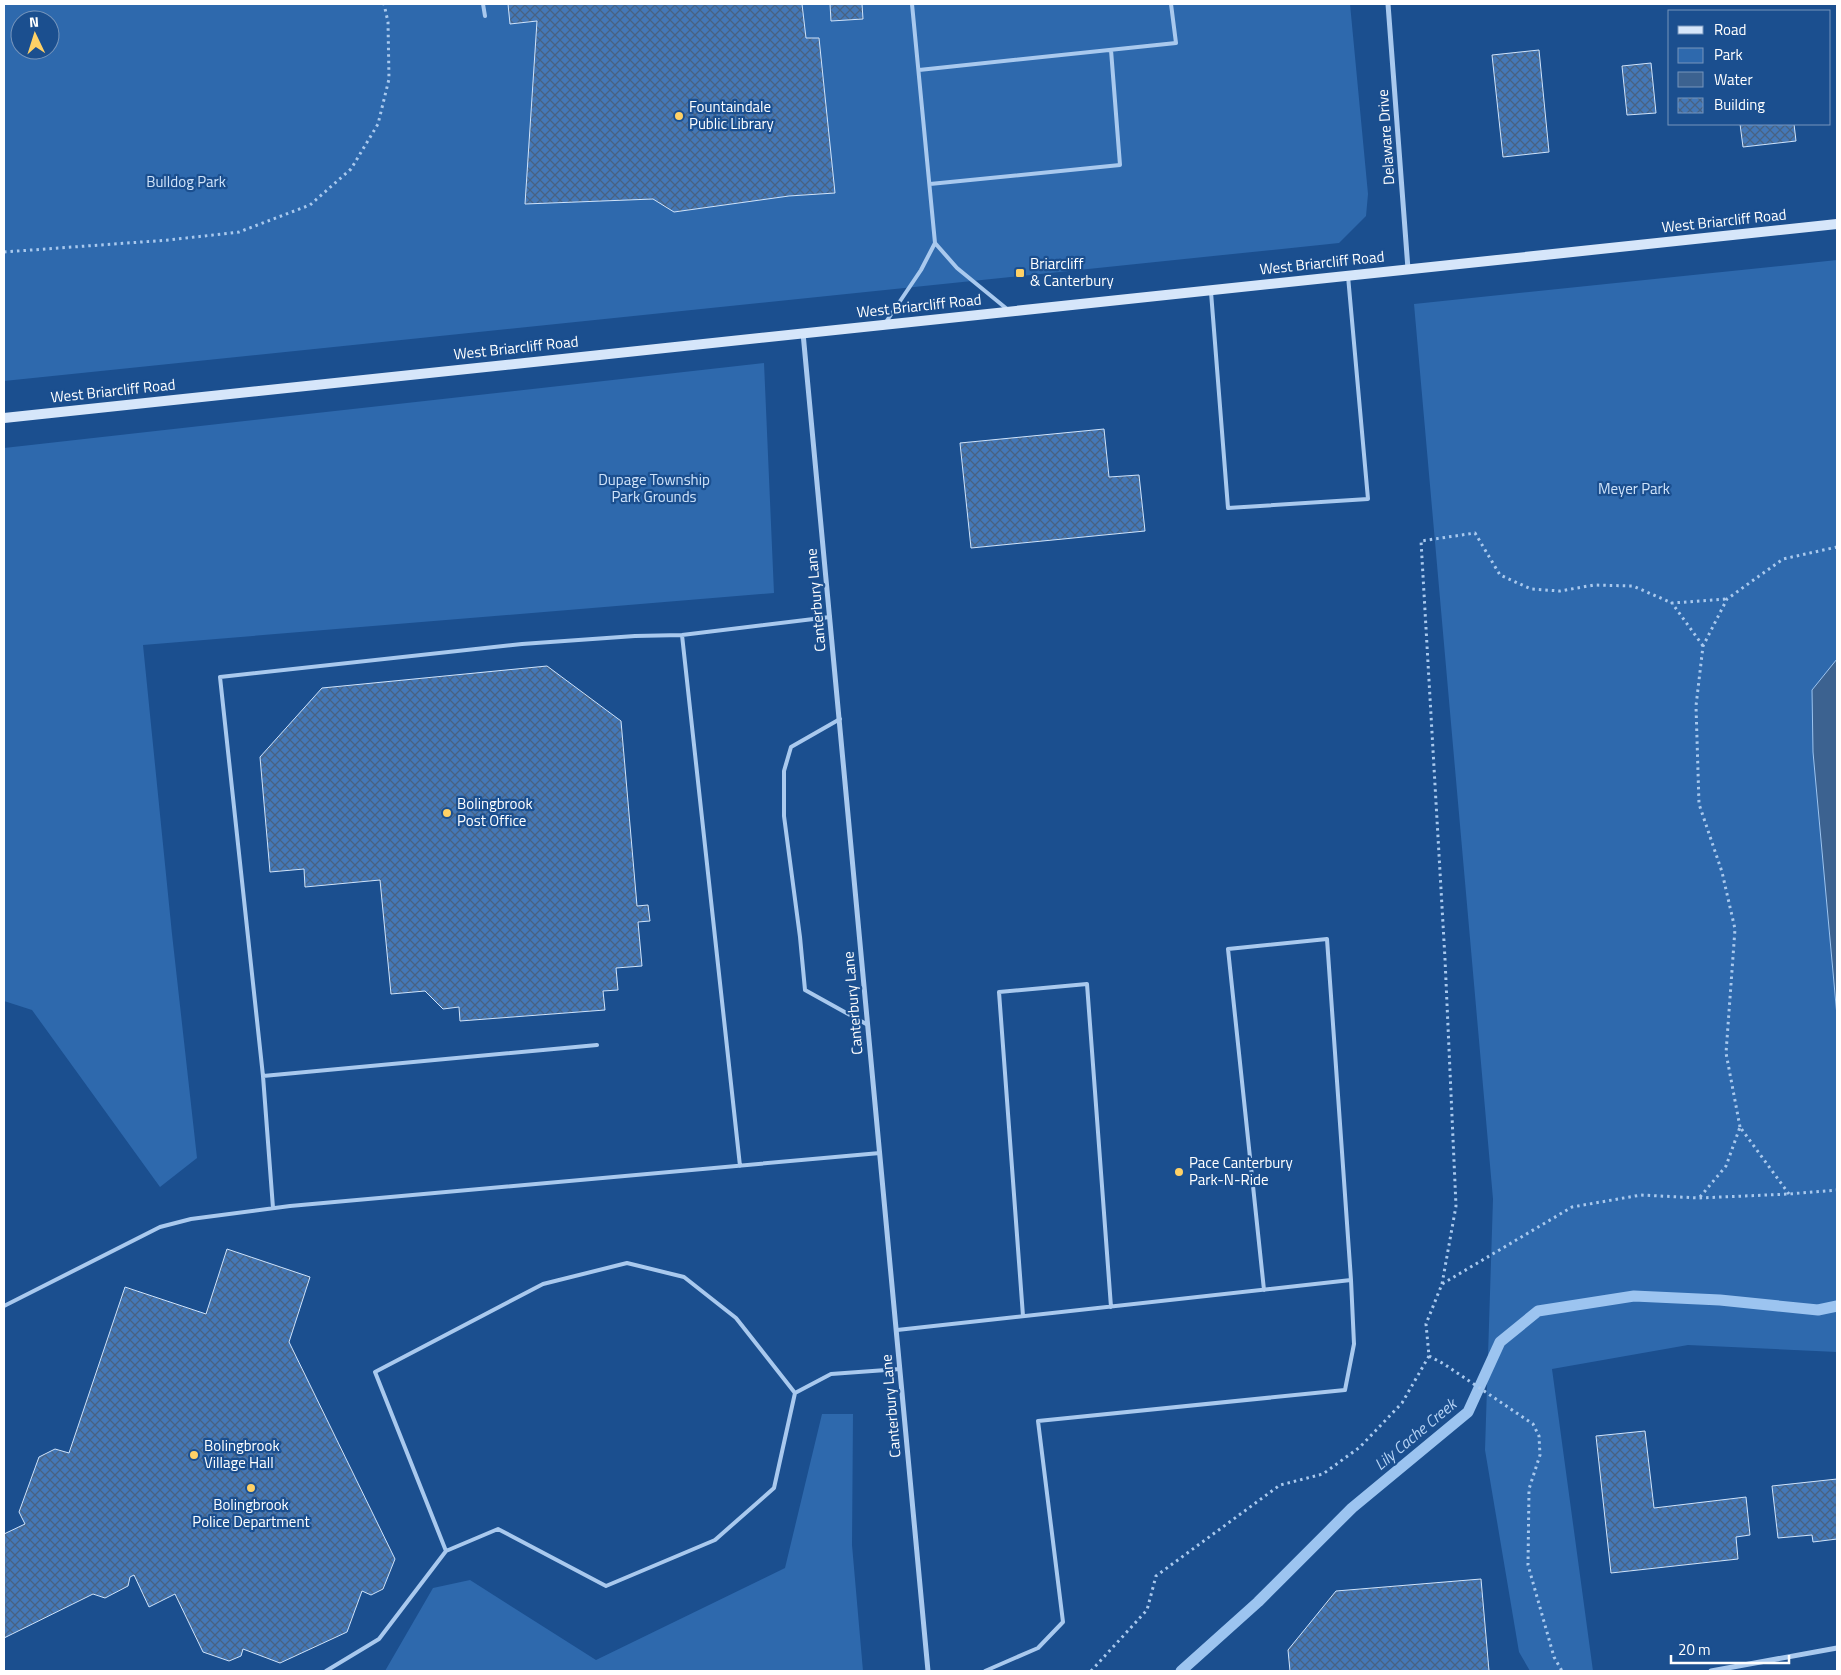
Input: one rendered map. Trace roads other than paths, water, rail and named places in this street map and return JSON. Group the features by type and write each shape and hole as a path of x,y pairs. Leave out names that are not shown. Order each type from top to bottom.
{"street":[{"name":"Delaware Drive","path":"1388,4 1408,269"},
{"name":"West Briarcliff Road","path":"4,418 1837,224"},
{"name":"Canterbury Lane","path":"803,332 928,1671"},
{"path":"1711,1671 1837,1648"}],"lane":[{"path":"483,4 484,16"},
{"path":"885,324 921,270 935,243 912,4"},
{"path":"919,70 1176,43 1172,4"},
{"path":"930,184 1120,165 1111,50"},
{"path":"935,243 956,268 1010,311"},
{"path":"1211,290 1228,508 1368,499 1348,275"},
{"path":"273,1208 263,1076 220,677 522,644 636,636 682,635 830,617"},
{"path":"682,635 740,1166"},
{"path":"840,719 791,747 784,771 784,816 805,990 868,1025"},
{"path":"985,1671 1038,1648 1063,1622 1038,1422 1345,1390 1354,1344 1327,939 1228,949 1264,1290"},
{"path":"1024,1316 999,992 1087,984 1111,1307"},
{"path":"263,1076 597,1045"},
{"path":"4,1306 160,1227 191,1219 273,1208 880,1153"},
{"path":"446,1551 374,1372 543,1284 627,1264 684,1276 736,1318 796,1393"},
{"path":"897,1330 1351,1280"},
{"path":"326,1671 378,1639 446,1551 498,1529 606,1586 715,1540 774,1488 796,1393 831,1374 900,1369"}],"water":[{"path":"1837,659 1837,1016 1813,752 1812,690"}],"waterway":[{"name":"Lily Cache Creek","path":"1181,1671 1258,1602 1352,1508 1468,1412 1500,1342 1538,1311 1634,1296 1720,1300 1818,1310 1837,1306"}],"place":[{"name":"Fountaindale Public Library","path":"679,116"},
{"name":"Briarcliff & Canterbury","path":"1020,273"},
{"name":"Bolingbrook Post Office","path":"447,813"},
{"name":"Pace Canterbury Park-N-Ride","path":"1179,1172"},
{"name":"Bolingbrook Village Hall","path":"194,1455"},
{"name":"Bolingbrook Police Department","path":"251,1488"}],"park label":[{"name":"Bulldog Park","path":"186,182"},
{"name":"Dupage Township Park Grounds","path":"654,488"},
{"name":"Meyer Park","path":"1634,489"}]}
